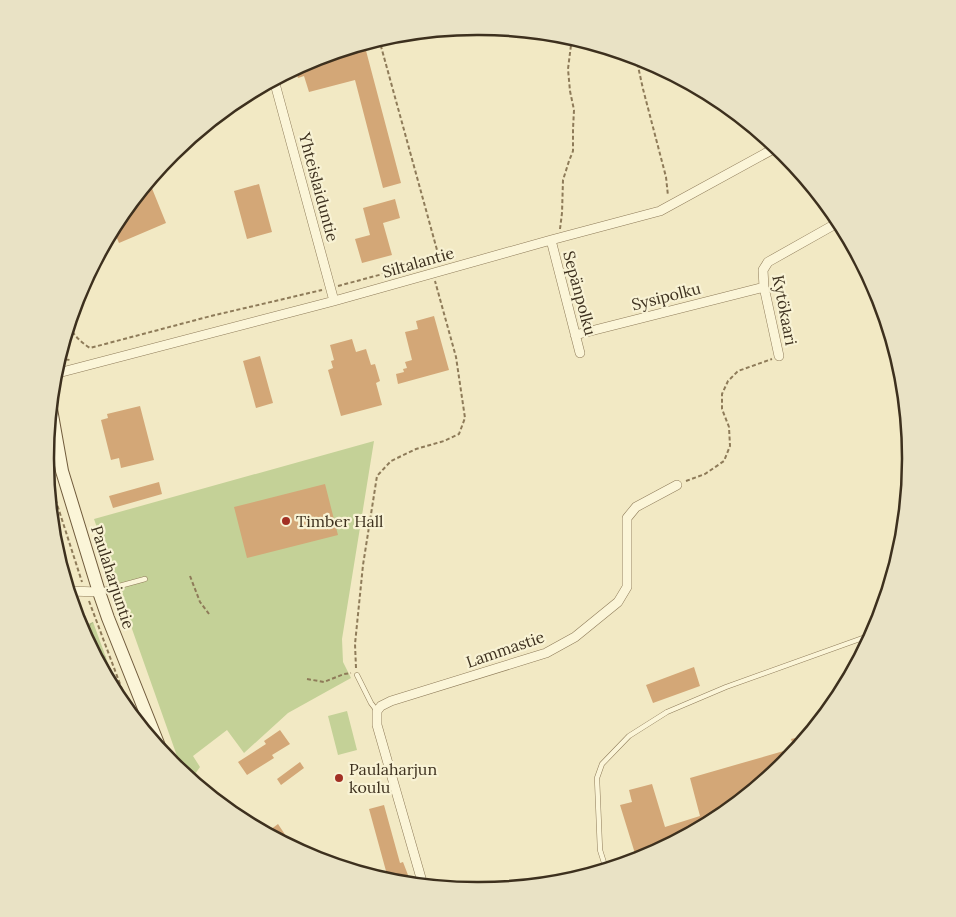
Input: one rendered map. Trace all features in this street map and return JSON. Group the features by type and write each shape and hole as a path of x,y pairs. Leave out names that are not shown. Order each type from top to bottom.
{"main road":[{"name":"Paulaharjuntie","path":"55,431 62,471 99,592 152,728"}],"street":[{"name":"Yhteislaiduntie","path":"276,87 334,301"},
{"name":"Siltalantie","path":"64,371 334,301 660,211 770,152"},
{"name":"Kytökaari","path":"779,356 762,270 768,262 832,226"},
{"name":"Sepänpolku","path":"550,240 580,353"},
{"name":"Sysipolku","path":"575,335 764,287"},
{"name":"Lammastie","path":"377,712 381,706 391,701 546,653 575,637 618,602 627,587 627,518 636,507 677,485"},
{"path":"76,591 99,592"},
{"path":"377,712 377,725 420,878"}],"lane":[{"path":"99,592 145,579"},
{"path":"604,863 600,850 597,778 602,764 629,736 668,712 726,687 861,638"},
{"path":"357,675 377,712"}],"path":[{"path":"560,229 563,180 573,151 572,129 574,110 568,69 571,45"},
{"path":"307,679 324,682 344,674 351,673 357,675 355,644 363,565 377,476 390,462 416,449 444,441 459,434 465,418 456,357 435,280 437,250 381,46"},
{"path":"638,66 666,177 668,197 663,200"},
{"path":"74,334 90,348 436,260"},
{"path":"677,485 705,474 724,461 730,446 728,427 722,409 722,394 728,381 738,371 757,366 779,356"},
{"path":"67,360 75,360"},
{"path":"190,576 200,602 209,614"}],"green space":[{"path":"374,441 342,639 343,662 351,678 288,713 244,753 227,730 193,756 200,767 195,774 177,756 94,519"},
{"path":"93,622 110,668 98,646 88,624"},
{"path":"347,711 357,750 338,755 328,716"}],"building":[{"path":"366,50 401,183 383,188 355,80 309,92 304,76 298,78 297,76 316,67"},
{"path":"259,184 272,232 247,239 234,191"},
{"path":"152,189 166,223 119,243 117,238"},
{"path":"395,199 400,218 383,223 392,255 362,263 355,239 370,235 363,208"},
{"path":"434,316 449,370 398,384 396,374 404,372 403,369 407,368 405,362 412,360 405,332 418,329 416,321"},
{"path":"352,339 356,352 366,349 371,365 375,364 380,381 376,383 382,405 341,416 328,370 333,368 331,361 334,360 330,345"},
{"path":"260,356 273,403 256,408 243,361"},
{"path":"140,406 154,460 121,468 119,458 111,460 101,420 108,418 107,414"},
{"path":"159,482 162,494 113,508 109,496"},
{"name":"Timber Hall","path":"325,484 338,535 247,558 234,507"},
{"path":"694,667 700,686 653,703 646,685"},
{"path":"280,730 290,744 272,755 274,758 247,775 238,762 266,744 264,741"},
{"path":"784,751 757,777 713,811 690,825 635,852 620,805 632,802 629,790 652,784 665,827 700,816 690,778"},
{"path":"300,762 304,768 281,785 277,779"},
{"path":"384,805 400,863 403,862 408,875 384,872 386,871 369,809"},
{"path":"278,824 285,835 272,828"}],"place":[{"name":"Timber Hall","path":"286,521"},
{"name":"Paulaharjun koulu","path":"339,778"}]}
